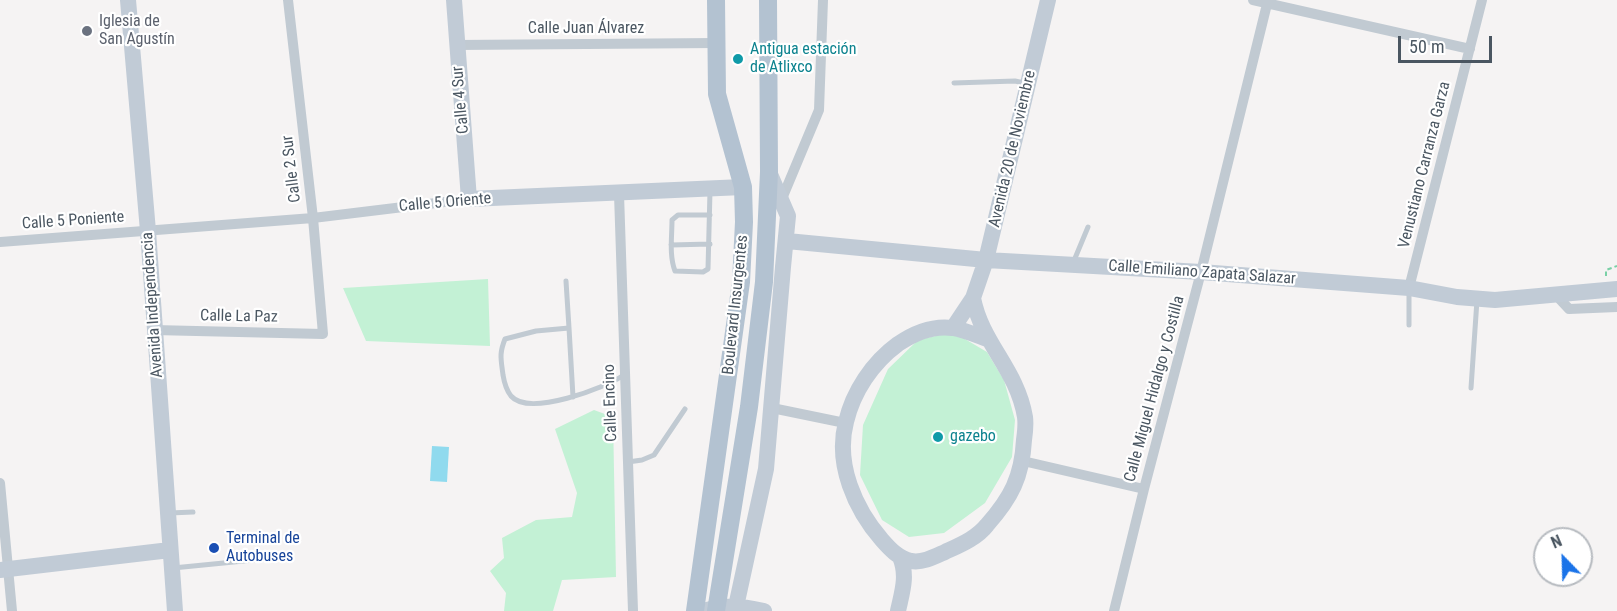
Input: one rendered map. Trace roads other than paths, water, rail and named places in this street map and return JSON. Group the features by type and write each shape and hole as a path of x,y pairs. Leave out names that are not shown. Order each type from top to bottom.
{"main road":[{"name":"Boulevard Insurgentes","path":"695,611 741,282 744,222 743,187 717,94 716,0"},
{"name":"Boulevard Insurgentes","path":"721,609 764,282 769,172 768,0"}],"street":[{"name":"Avenida Independencia","path":"128,0 148,231 175,611"},
{"name":"Calle 2 Sur","path":"288,0 313,218 323,334"},
{"name":"Calle 4 Sur","path":"454,0 469,199"},
{"path":"781,201 819,110 823,0"},
{"name":"Avenida 20 de Noviembre","path":"953,328 973,298 986,260 1048,0"},
{"path":"1253,0 1470,49"},
{"name":"Venustiano Carranza Garza","path":"1409,288 1482,0"},
{"name":"Calle Miguel Hidalgo y Costilla","path":"1114,611 1268,2"},
{"name":"Calle Juan Álvarez","path":"456,45 716,43"},
{"name":"Boulevard Insurgentes","path":"721,609 766,470 788,216 769,172"},
{"name":"Calle 5 Oriente","path":"148,231 313,218 469,199 743,187"},
{"name":"Calle Encino","path":"619,194 633,611"},
{"name":"Calle 5 Poniente","path":"0,242 148,231"},
{"name":"Calle Emiliano Zapata Salazar","path":"787,241 986,260 1201,272 1409,288 1477,299 1495,300 1617,289"},
{"path":"1555,294 1569,309 1617,307"},
{"path":"900,557 920,561 961,545 984,529 1008,499 1016,485 1023,461 1025,419 1015,382 1001,357 987,339 973,298"},
{"path":"898,611 905,582 904,565 900,557 872,528 856,503 846,475 845,423 856,393 871,369 890,350 912,334 934,328 953,328 987,339"},
{"name":"Calle La Paz","path":"154,330 323,334"},
{"path":"772,408 845,423"},
{"path":"1023,461 1144,489"},
{"path":"0,483 4,570 12,611"},
{"path":"4,570 170,550"},
{"path":"905,582 920,561"},
{"path":"721,609 764,611"}],"lane":[{"path":"954,83 1015,81 1028,84"},
{"path":"710,189 710,215 710,244 708,269 703,272 675,271 672,262 672,220 678,215 710,215"},
{"path":"1072,265 1088,227"},
{"path":"671,244 710,244"},
{"path":"566,281 573,398"},
{"path":"1409,288 1409,325"},
{"path":"1471,388 1477,299"},
{"path":"569,328 536,331 505,339 500,352 505,383 512,397 526,404 573,398 610,384 625,375"},
{"path":"628,462 654,455 685,408"},
{"path":"169,513 193,512"},
{"path":"172,568 264,560"}],"water":[{"path":"432,446 449,447 447,482 430,481"}],"place":[{"name":"Iglesia de San Agustín","path":"87,31"},
{"name":"Antigua estación de Atlixco","path":"738,59"},
{"name":"gazebo","path":"938,437"},
{"name":"Terminal de Autobuses","path":"214,548"}]}
